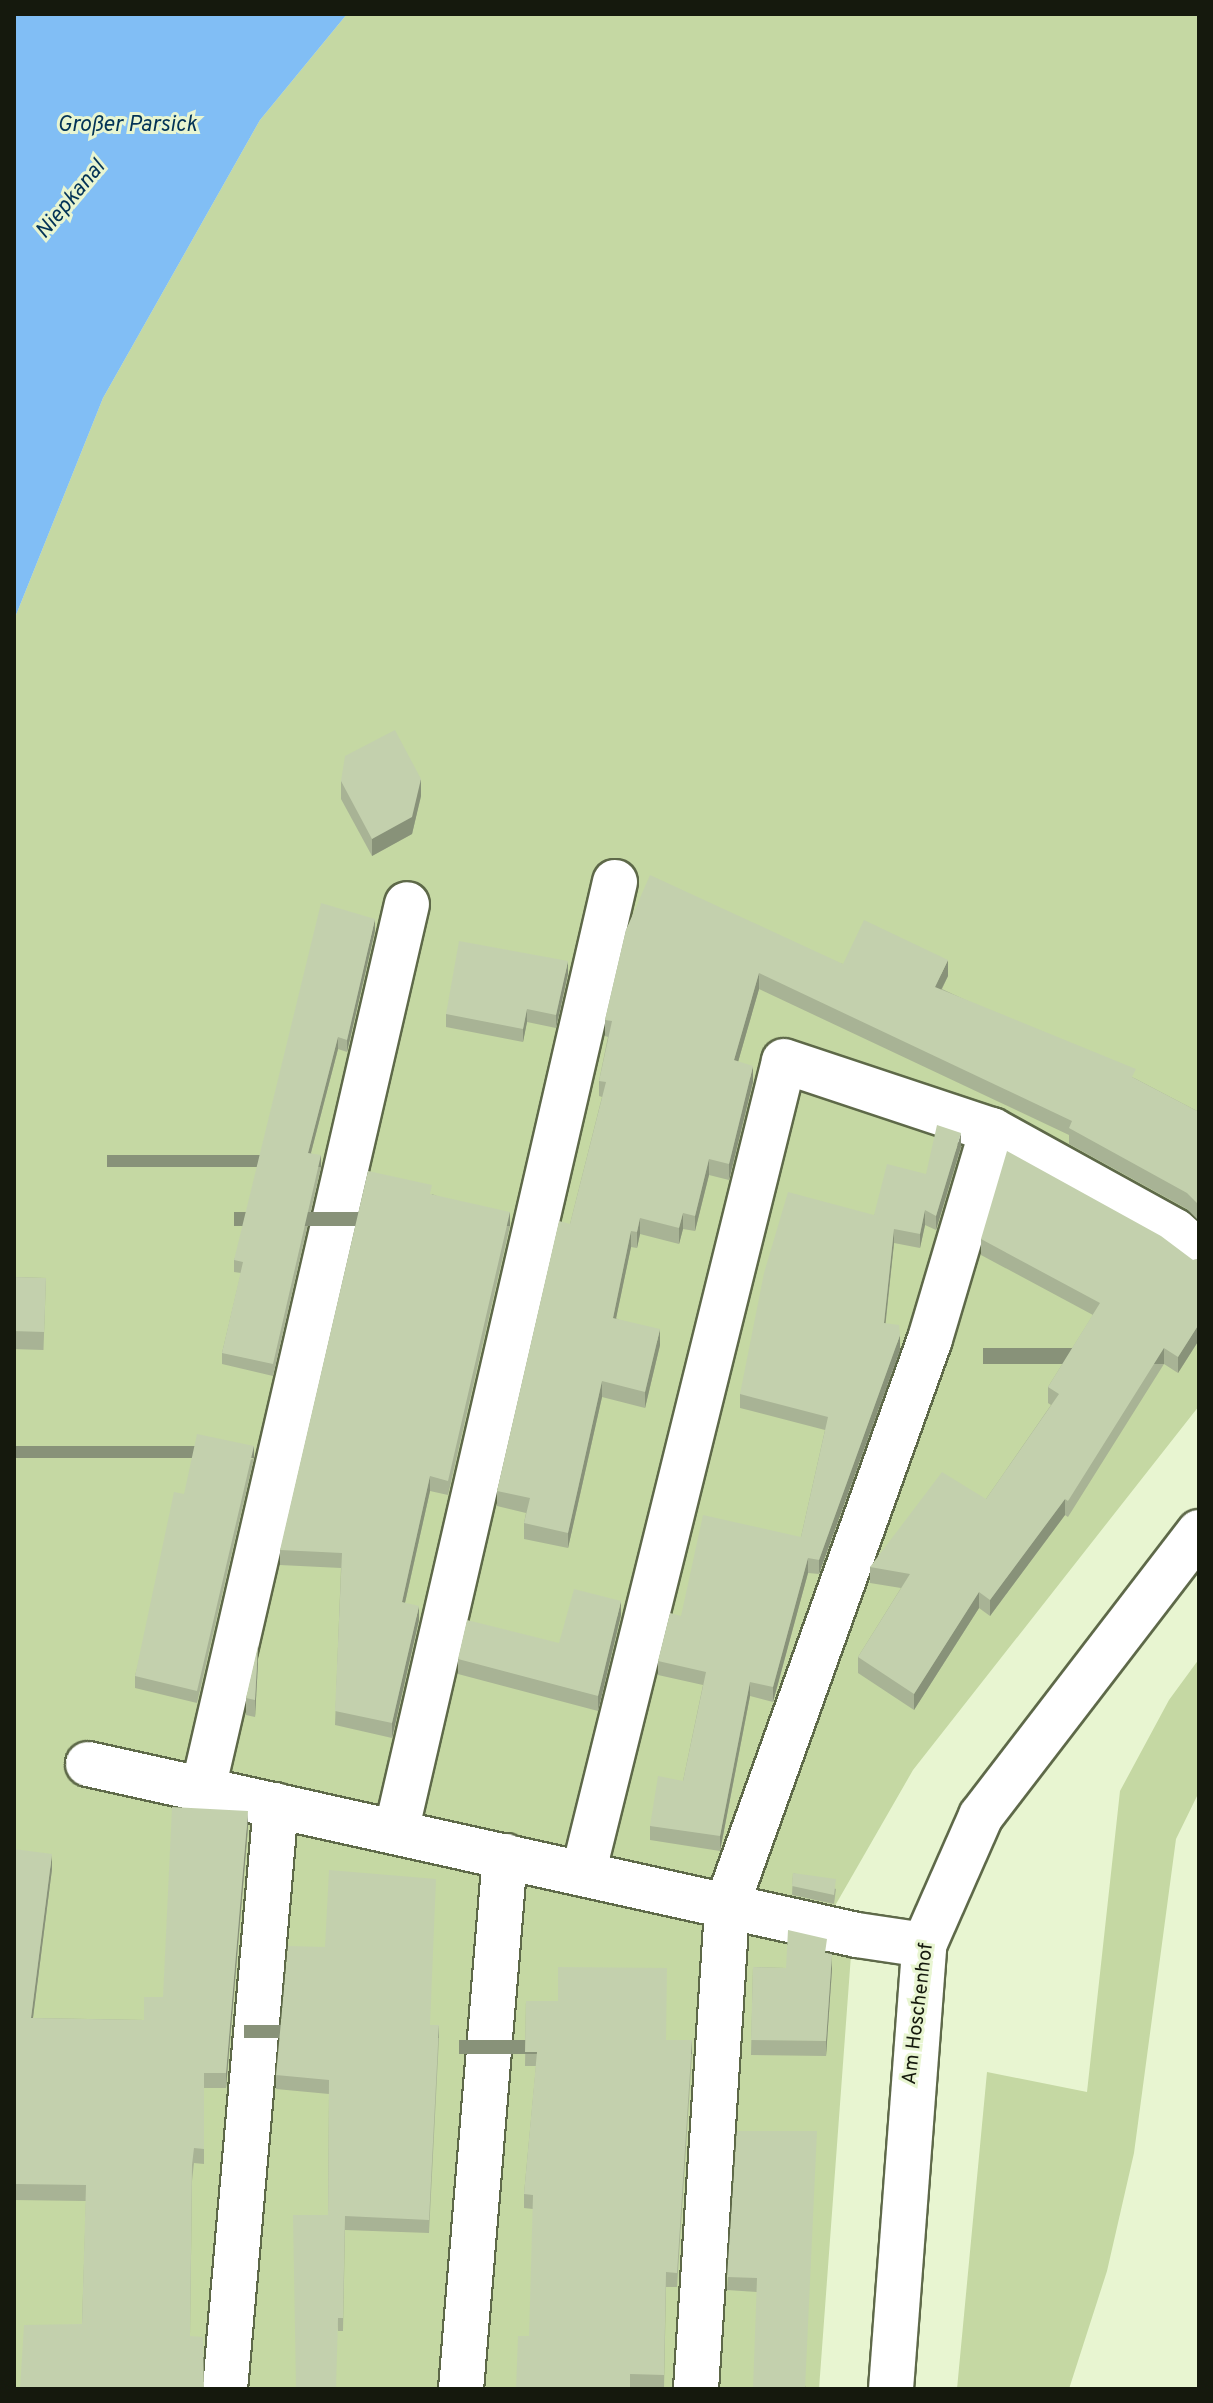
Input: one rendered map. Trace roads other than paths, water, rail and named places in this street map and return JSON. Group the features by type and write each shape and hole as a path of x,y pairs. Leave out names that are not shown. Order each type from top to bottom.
{"street":[{"path":"396,1832 615,882"},
{"path":"203,1789 407,904"},
{"path":"583,1874 784,1061 992,1130 1175,1231 1199,1252"},
{"path":"696,2389 727,1905 930,1339 992,1130"},
{"name":"Am Hoschenhof","path":"891,2389 924,1945 981,1816 1199,1532"},
{"path":"88,1764 583,1874 924,1945"},
{"path":"225,2389 276,1805"},
{"path":"461,2389 505,1856"}],"water":[{"name":"Großer Parsick","path":"14,14 347,14 260,120 103,398 14,620"}],"water label":[{"name":"Niepkanal","path":"71,200"}]}
